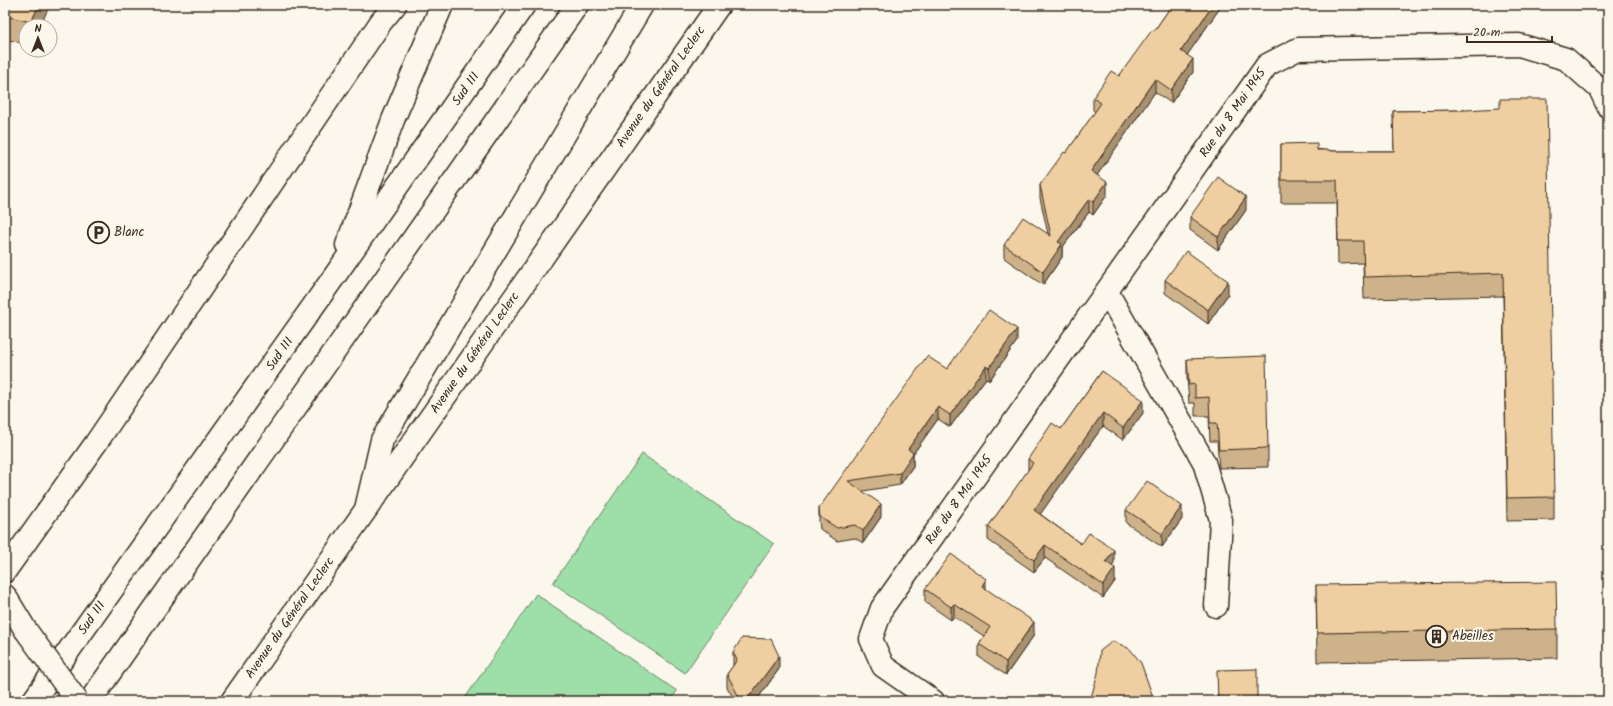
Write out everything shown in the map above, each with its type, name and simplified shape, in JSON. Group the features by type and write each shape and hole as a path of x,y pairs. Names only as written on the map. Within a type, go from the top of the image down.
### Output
{"main road":[{"path":"5,571 96,443 381,22 395,5"},
{"path":"336,274 393,120 442,5"},
{"name":"Sud III","path":"33,701 336,274 524,5"},
{"path":"90,701 577,5"},
{"path":"366,509 382,440 642,5"},
{"name":"Avenue du Général Leclerc","path":"232,701 719,5"},
{"name":"Rue du 8 Mai 1945","path":"933,701 883,666 871,639 882,608 1267,65 1298,49 1519,45 1566,59 1600,89 1608,106"},
{"path":"1106,292 1204,462 1221,520 1216,606"},
{"path":"5,596 25,629 77,701"}],"green space":[{"path":"642,454 774,544 685,673 553,583"},
{"path":"536,594 677,691 670,701 463,701"}],"building":[{"path":"5,5 39,5 33,18 18,19 5,16"},
{"path":"1172,5 1213,5 1181,51 1193,59 1171,90 1155,79 1091,171 1107,182 1093,202 1089,199 1058,242 1062,244 1043,272 1004,245 1023,217 1051,236 1040,185 1064,152 1066,153 1101,103 1093,98 1111,71 1119,76"},
{"path":"1500,99 1547,99 1554,497 1507,498 1503,273 1364,277 1363,241 1338,241 1337,180 1281,180 1281,144 1317,143 1317,150 1330,151 1394,151 1393,111 1500,108"},
{"path":"1218,177 1246,197 1218,237 1190,217"},
{"path":"1186,251 1228,281 1208,310 1165,280"},
{"path":"989,310 1017,329 989,368 986,366 950,415 938,407 908,449 913,453 900,473 848,481 881,504 863,531 855,525 837,528 820,517 819,508 927,356 947,369"},
{"path":"1266,356 1268,448 1219,450 1217,423 1210,423 1209,397 1195,398 1195,384 1189,385 1187,359"},
{"path":"1102,371 1143,400 1123,428 1103,413 1034,510 1081,544 1089,533 1114,550 1106,562 1115,568 1103,585 1045,545 1034,560 988,527 1033,463 1028,459 1052,423 1061,429"},
{"path":"1147,481 1182,506 1162,534 1126,510"},
{"path":"951,554 986,579 982,586 1034,622 1006,662 979,644 990,627 954,604 951,607 925,589"},
{"path":"1556,582 1557,629 1317,633 1316,585"},
{"path":"742,638 771,639 779,656 746,701 741,701 727,674 737,660 733,652"},
{"path":"1113,641 1130,649 1141,663 1154,700 1090,701 1098,673 1100,651"},
{"path":"1257,669 1257,701 1218,701 1217,670"}],"place":[{"name":"Blanc","path":"99,232"},
{"name":"Abeilles","path":"1436,636"}]}
